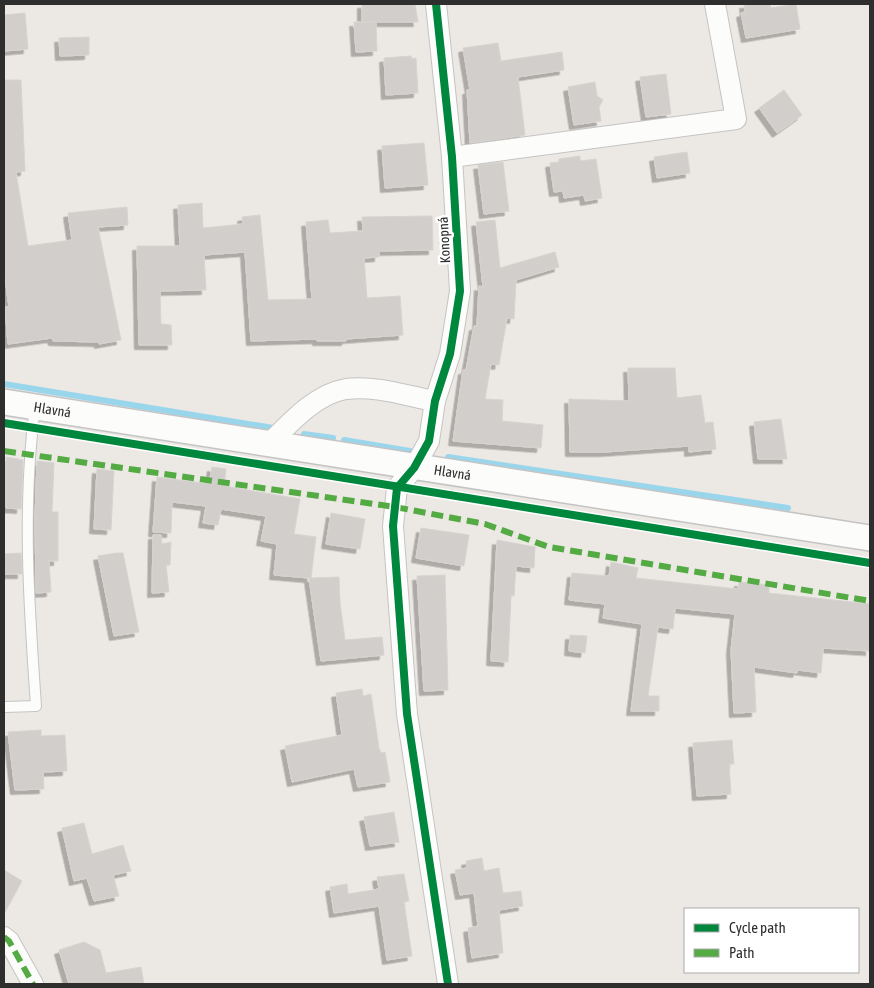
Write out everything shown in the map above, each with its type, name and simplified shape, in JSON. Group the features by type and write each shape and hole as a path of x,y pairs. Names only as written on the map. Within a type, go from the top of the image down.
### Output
{"street":[{"name":"Konopná","path":"436,4 452,157 460,291 450,354 435,401 429,441 414,468 396,488 393,526 407,714 448,984"},
{"path":"452,157 736,119 715,4"},
{"path":"268,445 297,416 326,396 346,389 374,390 435,401"},
{"name":"Hlavná","path":"4,402 414,468 870,538"},
{"path":"4,937 9,941 32,984"}],"lane":[{"path":"5,707 36,706 28,581 31,454 35,408"}],"building":[{"path":"362,4 415,4 418,22 362,22"},
{"path":"744,4 770,4 771,8 796,4 800,29 746,38 741,13 745,12"},
{"path":"25,13 28,49 4,51 4,15"},
{"path":"354,22 376,23 377,51 356,52"},
{"path":"89,37 89,55 60,56 59,38"},
{"path":"498,43 501,61 562,52 564,70 518,77 525,135 470,143 467,90 470,90 463,48"},
{"path":"411,56 412,59 416,58 418,93 386,95 384,58"},
{"path":"666,74 671,114 646,117 640,77"},
{"path":"4,80 21,80 25,171 16,172 28,246 72,240 68,213 127,207 128,225 98,227 121,340 99,344 99,342 53,341 52,338 8,344 5,307 9,307 4,270"},
{"path":"595,82 597,96 603,100 599,107 601,121 574,125 568,87"},
{"path":"784,90 802,115 777,133 759,108"},
{"path":"424,143 428,185 385,188 382,146"},
{"path":"687,152 690,173 657,178 654,157"},
{"path":"580,156 580,161 596,159 602,198 585,201 584,195 564,198 563,191 554,192 550,163 559,162 559,159"},
{"path":"503,162 509,211 484,214 478,165"},
{"path":"202,203 203,228 243,224 242,217 260,215 268,300 312,299 306,222 328,220 330,233 363,231 362,217 432,216 433,250 379,251 379,257 364,258 367,298 400,296 403,335 346,339 346,341 317,341 317,339 251,341 245,252 204,255 206,290 160,291 161,324 171,325 172,345 139,345 137,246 180,246 178,205"},
{"path":"495,220 500,268 555,252 559,267 516,280 514,319 507,318 499,365 491,364 485,399 503,400 502,421 543,425 541,448 453,441 463,370 466,370 474,326 477,326 479,286 483,287 476,222"},
{"path":"628,368 675,368 677,398 701,395 705,423 713,422 716,449 689,452 689,446 605,452 570,452 569,399 629,401"},
{"path":"781,419 787,459 758,459 754,422"},
{"path":"6,457 23,460 21,509 6,508"},
{"path":"37,461 54,463 52,512 58,512 58,561 49,561 51,592 36,593 35,519"},
{"path":"212,467 226,469 224,486 300,499 294,534 316,537 311,578 339,577 345,640 382,637 384,655 321,661 309,578 274,575 277,544 261,541 266,516 221,509 218,525 203,523 206,506 172,502 171,533 153,532 157,477 209,484"},
{"path":"97,469 114,471 111,530 94,529"},
{"path":"331,513 365,519 360,549 326,544"},
{"path":"421,528 469,535 464,566 416,558"},
{"path":"153,535 161,535 162,544 171,542 170,565 166,565 169,592 152,593"},
{"path":"497,540 535,547 534,568 516,566 514,596 511,596 508,662 491,661"},
{"path":"21,553 22,574 4,574 4,554"},
{"path":"123,553 139,632 114,636 98,556"},
{"path":"611,562 638,568 636,578 738,589 739,582 769,585 769,593 870,604 870,651 823,648 821,673 798,670 797,673 754,667 756,712 734,713 731,650 735,614 675,608 673,629 658,627 648,696 659,696 659,711 631,711 642,624 603,618 605,604 569,600 572,573 609,576"},
{"path":"445,575 448,690 424,691 417,576"},
{"path":"570,635 587,636 585,653 569,651"},
{"path":"362,689 363,696 371,694 379,748 381,753 385,752 390,782 358,787 354,769 292,782 285,746 342,735 336,693"},
{"path":"41,730 41,736 65,735 67,771 43,772 44,789 15,790 8,732"},
{"path":"732,740 734,764 729,764 731,794 697,796 693,743"},
{"path":"394,812 399,842 370,846 364,817"},
{"path":"84,823 92,854 123,845 131,871 113,875 119,896 94,901 87,878 74,881 62,828"},
{"path":"482,858 484,871 499,868 503,893 521,891 523,906 499,910 503,953 472,958 468,928 478,926 474,893 460,895 455,870 467,868 466,861"},
{"path":"4,870 22,881 4,914"},
{"path":"404,874 409,901 404,902 412,956 387,960 379,906 334,913 330,887 347,884 348,894 379,889 377,877"},
{"path":"84,942 100,950 106,973 141,967 144,984 69,984 59,950"}],"waterway":[{"path":"4,384 273,428"},
{"path":"304,434 333,438"},
{"path":"344,440 410,451"},
{"path":"448,457 788,508"}],"marked path":[{"path":"4,451 395,507 485,524 549,547 870,601"},
{"path":"4,937 9,941 33,984"}],"cycle path":[{"path":"436,4 452,157 460,291 450,354 435,401 429,441 414,468 397,488 393,526 407,714 448,984"},
{"path":"4,423 870,563"}]}
